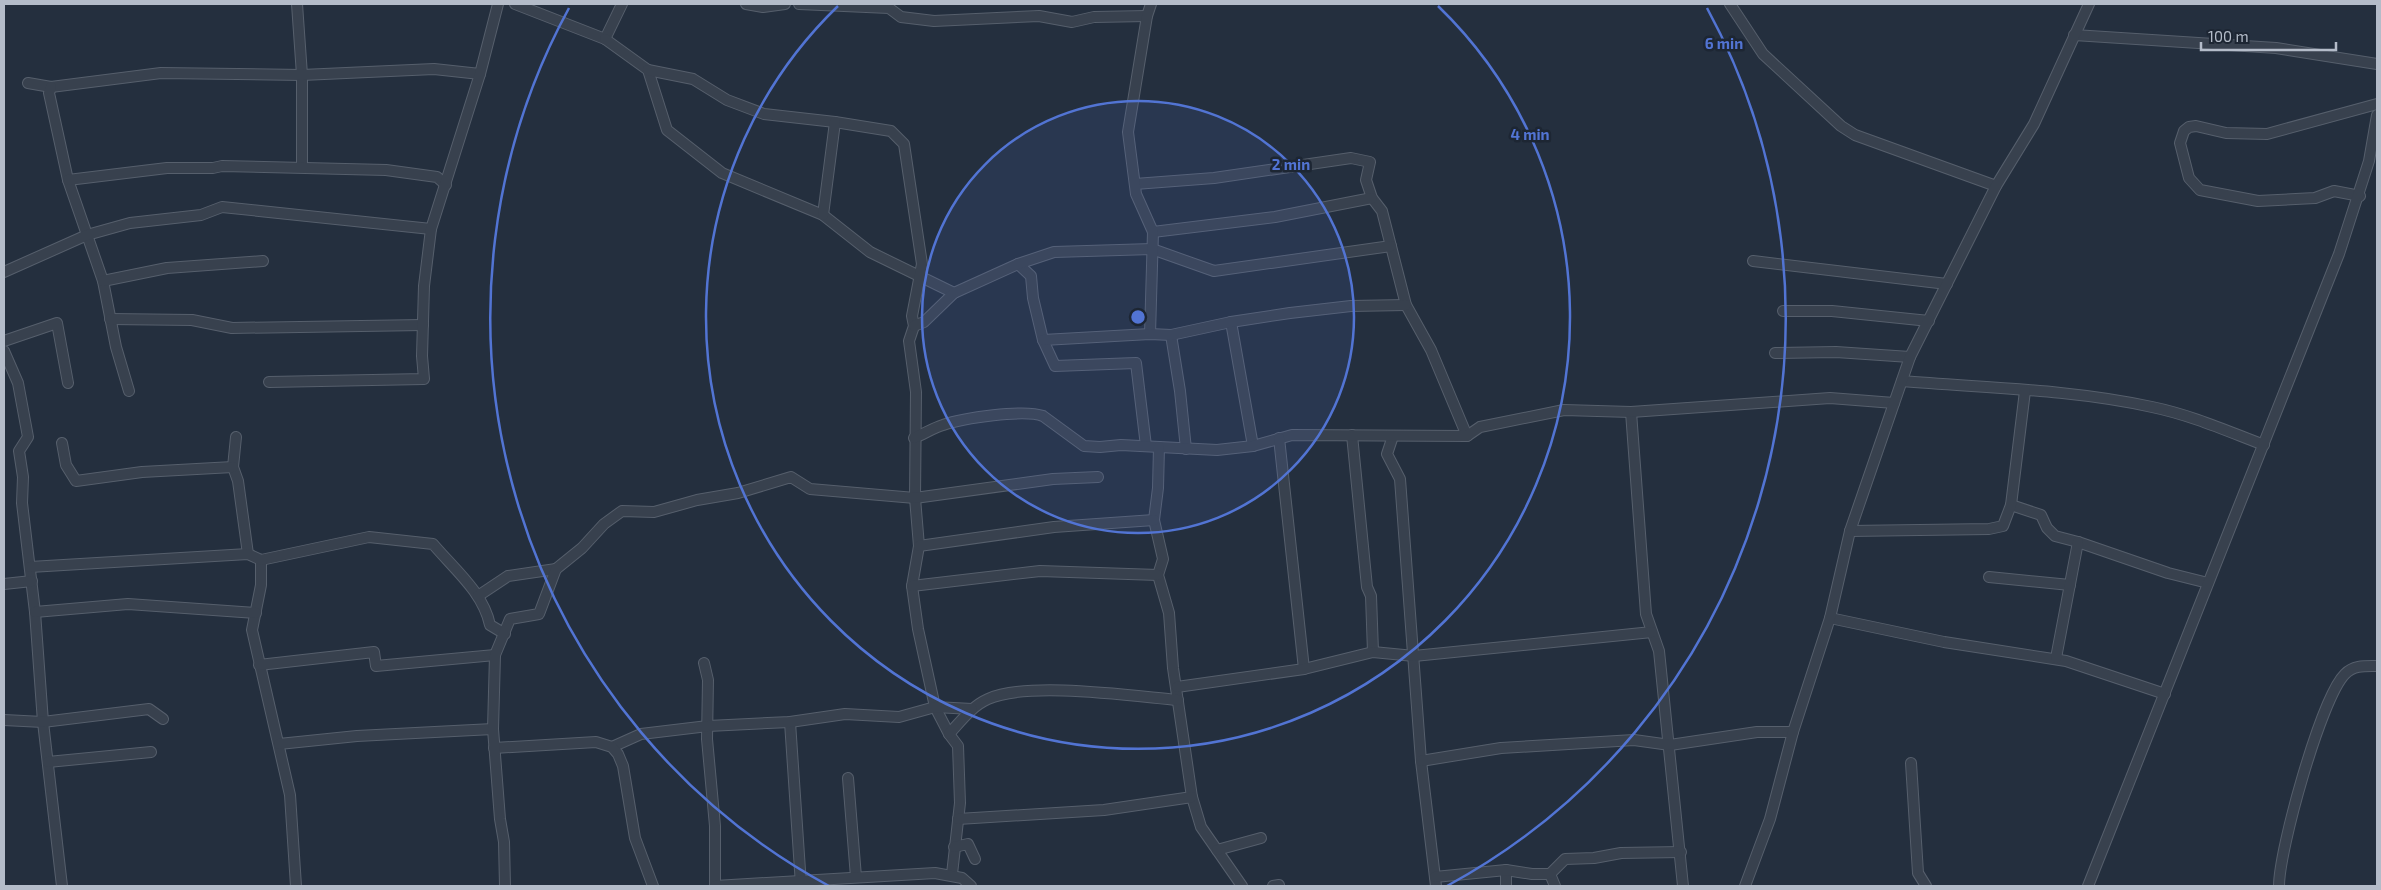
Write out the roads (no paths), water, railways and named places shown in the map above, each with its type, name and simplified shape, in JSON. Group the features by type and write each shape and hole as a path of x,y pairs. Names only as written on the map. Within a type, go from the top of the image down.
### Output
{"street":[{"path":"297,4 302,75 302,167"},
{"path":"269,382 424,378 422,356 423,325 431,229 480,74 498,4"},
{"path":"515,4 605,39 648,70 693,79 727,100 764,114 835,122 890,131 904,144 922,264 912,316 914,326 910,341 916,392 914,438 915,498 919,546 912,586 918,629 936,707 949,734 958,746 960,803 952,874"},
{"path":"605,39 622,4"},
{"path":"746,4 763,7 785,4"},
{"path":"799,4 889,8 901,17 934,21 1039,16 1072,22 1094,17 1147,16"},
{"path":"1150,334 1153,232 1136,194 1131,170 1128,132 1147,16 1151,4"},
{"path":"1730,4 1763,54 1841,126 1855,135 1996,186"},
{"path":"1746,886 1770,818 1793,732 1830,618 1850,531 1910,357 1996,186 2034,124 2089,4"},
{"path":"2074,35 2276,48 2377,64"},
{"path":"28,83 51,87 161,73 302,75 434,69 480,74"},
{"path":"648,70 667,130 722,173 823,215 870,252 919,274 954,293"},
{"path":"51,87 50,93 68,180 103,281 116,348 129,391"},
{"path":"2360,196 2334,191 2315,198 2258,201 2200,190 2189,178 2180,144 2181,137 2189,127 2196,126 2226,134 2267,134 2377,104"},
{"path":"2088,886 2339,254 2373,162 2377,115"},
{"path":"823,215 835,122"},
{"path":"1135,184 1214,178 1351,158 1370,162 1366,180 1372,198 1382,211 1399,270 1406,305 1431,350 1467,436"},
{"path":"68,180 167,168 213,168 222,166 302,167 310,169 386,170 437,177 446,185"},
{"path":"1153,232 1275,216 1372,198"},
{"path":"4,272 87,235 130,223 201,215 222,207 431,229"},
{"path":"914,326 924,322 954,293 1018,264 1054,252 1152,249 1214,271 1391,246"},
{"path":"103,281 167,268 263,261"},
{"path":"1753,261 1947,284"},
{"path":"1018,264 1031,276 1033,298 1043,340 1055,366 1136,363 1146,446"},
{"path":"1043,340 1150,334 1171,335 1231,322 1352,306 1406,305"},
{"path":"1783,311 1832,311 1929,321"},
{"path":"110,319 192,320 232,328 423,325"},
{"path":"1231,322 1253,446"},
{"path":"4,340 57,323 68,384"},
{"path":"1171,335 1180,391 1186,449"},
{"path":"4,351 18,383 28,437 19,451 23,480 22,503 35,612 43,722 62,886"},
{"path":"1775,353 1836,352 1910,357"},
{"path":"1902,381 2075,393 2152,406 2187,415 2264,445"},
{"path":"1850,531 1989,529 2003,526 2012,506 2025,391"},
{"path":"914,438 944,425 1014,413 1036,413 1084,446 1146,446 1217,450 1253,446 1279,438 1352,435 1467,436 1480,427 1564,410 1631,412 1830,398 1894,403"},
{"path":"1631,412 1646,614 1659,651 1683,886"},
{"path":"1352,435 1367,587 1371,596 1373,652"},
{"path":"1393,436 1387,454 1400,479 1421,761 1435,881 1506,870 1532,874 1550,874 1565,858 1681,852"},
{"path":"236,437 233,466 238,481 248,554"},
{"path":"1279,438 1304,669"},
{"path":"62,443 66,465 76,480 142,472 233,466"},
{"path":"1159,447 1158,488 1154,520 1164,560 1158,575 1169,612 1178,700 1192,797 1201,827 1242,886"},
{"path":"505,886 504,842 500,819 493,729 495,655 510,619 539,614 556,570 582,548 604,524 622,511 654,512 697,500 738,493 791,477 810,489 915,498 1053,479 1098,477"},
{"path":"2012,506 2042,515 2051,534 2168,573 2208,583"},
{"path":"919,546 1054,527 1154,520"},
{"path":"30,567 248,554 261,560 369,537 433,544 478,596 487,611 490,625 505,634"},
{"path":"2056,658 2078,542"},
{"path":"261,560 261,585 252,630 290,795 296,886"},
{"path":"478,596 508,576 556,570"},
{"path":"912,586 1040,571 1158,575"},
{"path":"1989,577 2070,585"},
{"path":"4,584 32,581"},
{"path":"35,612 128,604 256,613"},
{"path":"1830,618 1944,642 2056,658 2165,694"},
{"path":"1177,687 1304,669 1373,652 1414,656 1652,632"},
{"path":"260,665 374,652 376,666 495,655"},
{"path":"704,662 708,680 707,739 715,826 715,886 801,883 856,877 935,873 952,874 962,878 971,886"},
{"path":"2278,886 2284,847 2319,725 2344,675 2353,668 2377,666"},
{"path":"949,734 972,709 989,698 1012,692 1048,690 1178,700"},
{"path":"612,747 641,734 708,726 790,722 845,714 899,717 936,707 972,709"},
{"path":"4,720 43,722 149,709 163,719"},
{"path":"790,722 801,883"},
{"path":"279,744 356,736 493,729"},
{"path":"1421,761 1501,748 1634,740 1670,746 1757,732 1793,732"},
{"path":"494,748 596,742 612,747 618,754 623,766 635,838 653,886"},
{"path":"48,762 151,752"},
{"path":"1911,763 1918,873 1926,886"},
{"path":"848,778 856,877"},
{"path":"958,819 1104,810 1192,797"},
{"path":"1217,850 1261,838"},
{"path":"954,847 968,844 976,858"},
{"path":"1506,870 1506,886"},
{"path":"1550,874 1555,886"}]}
